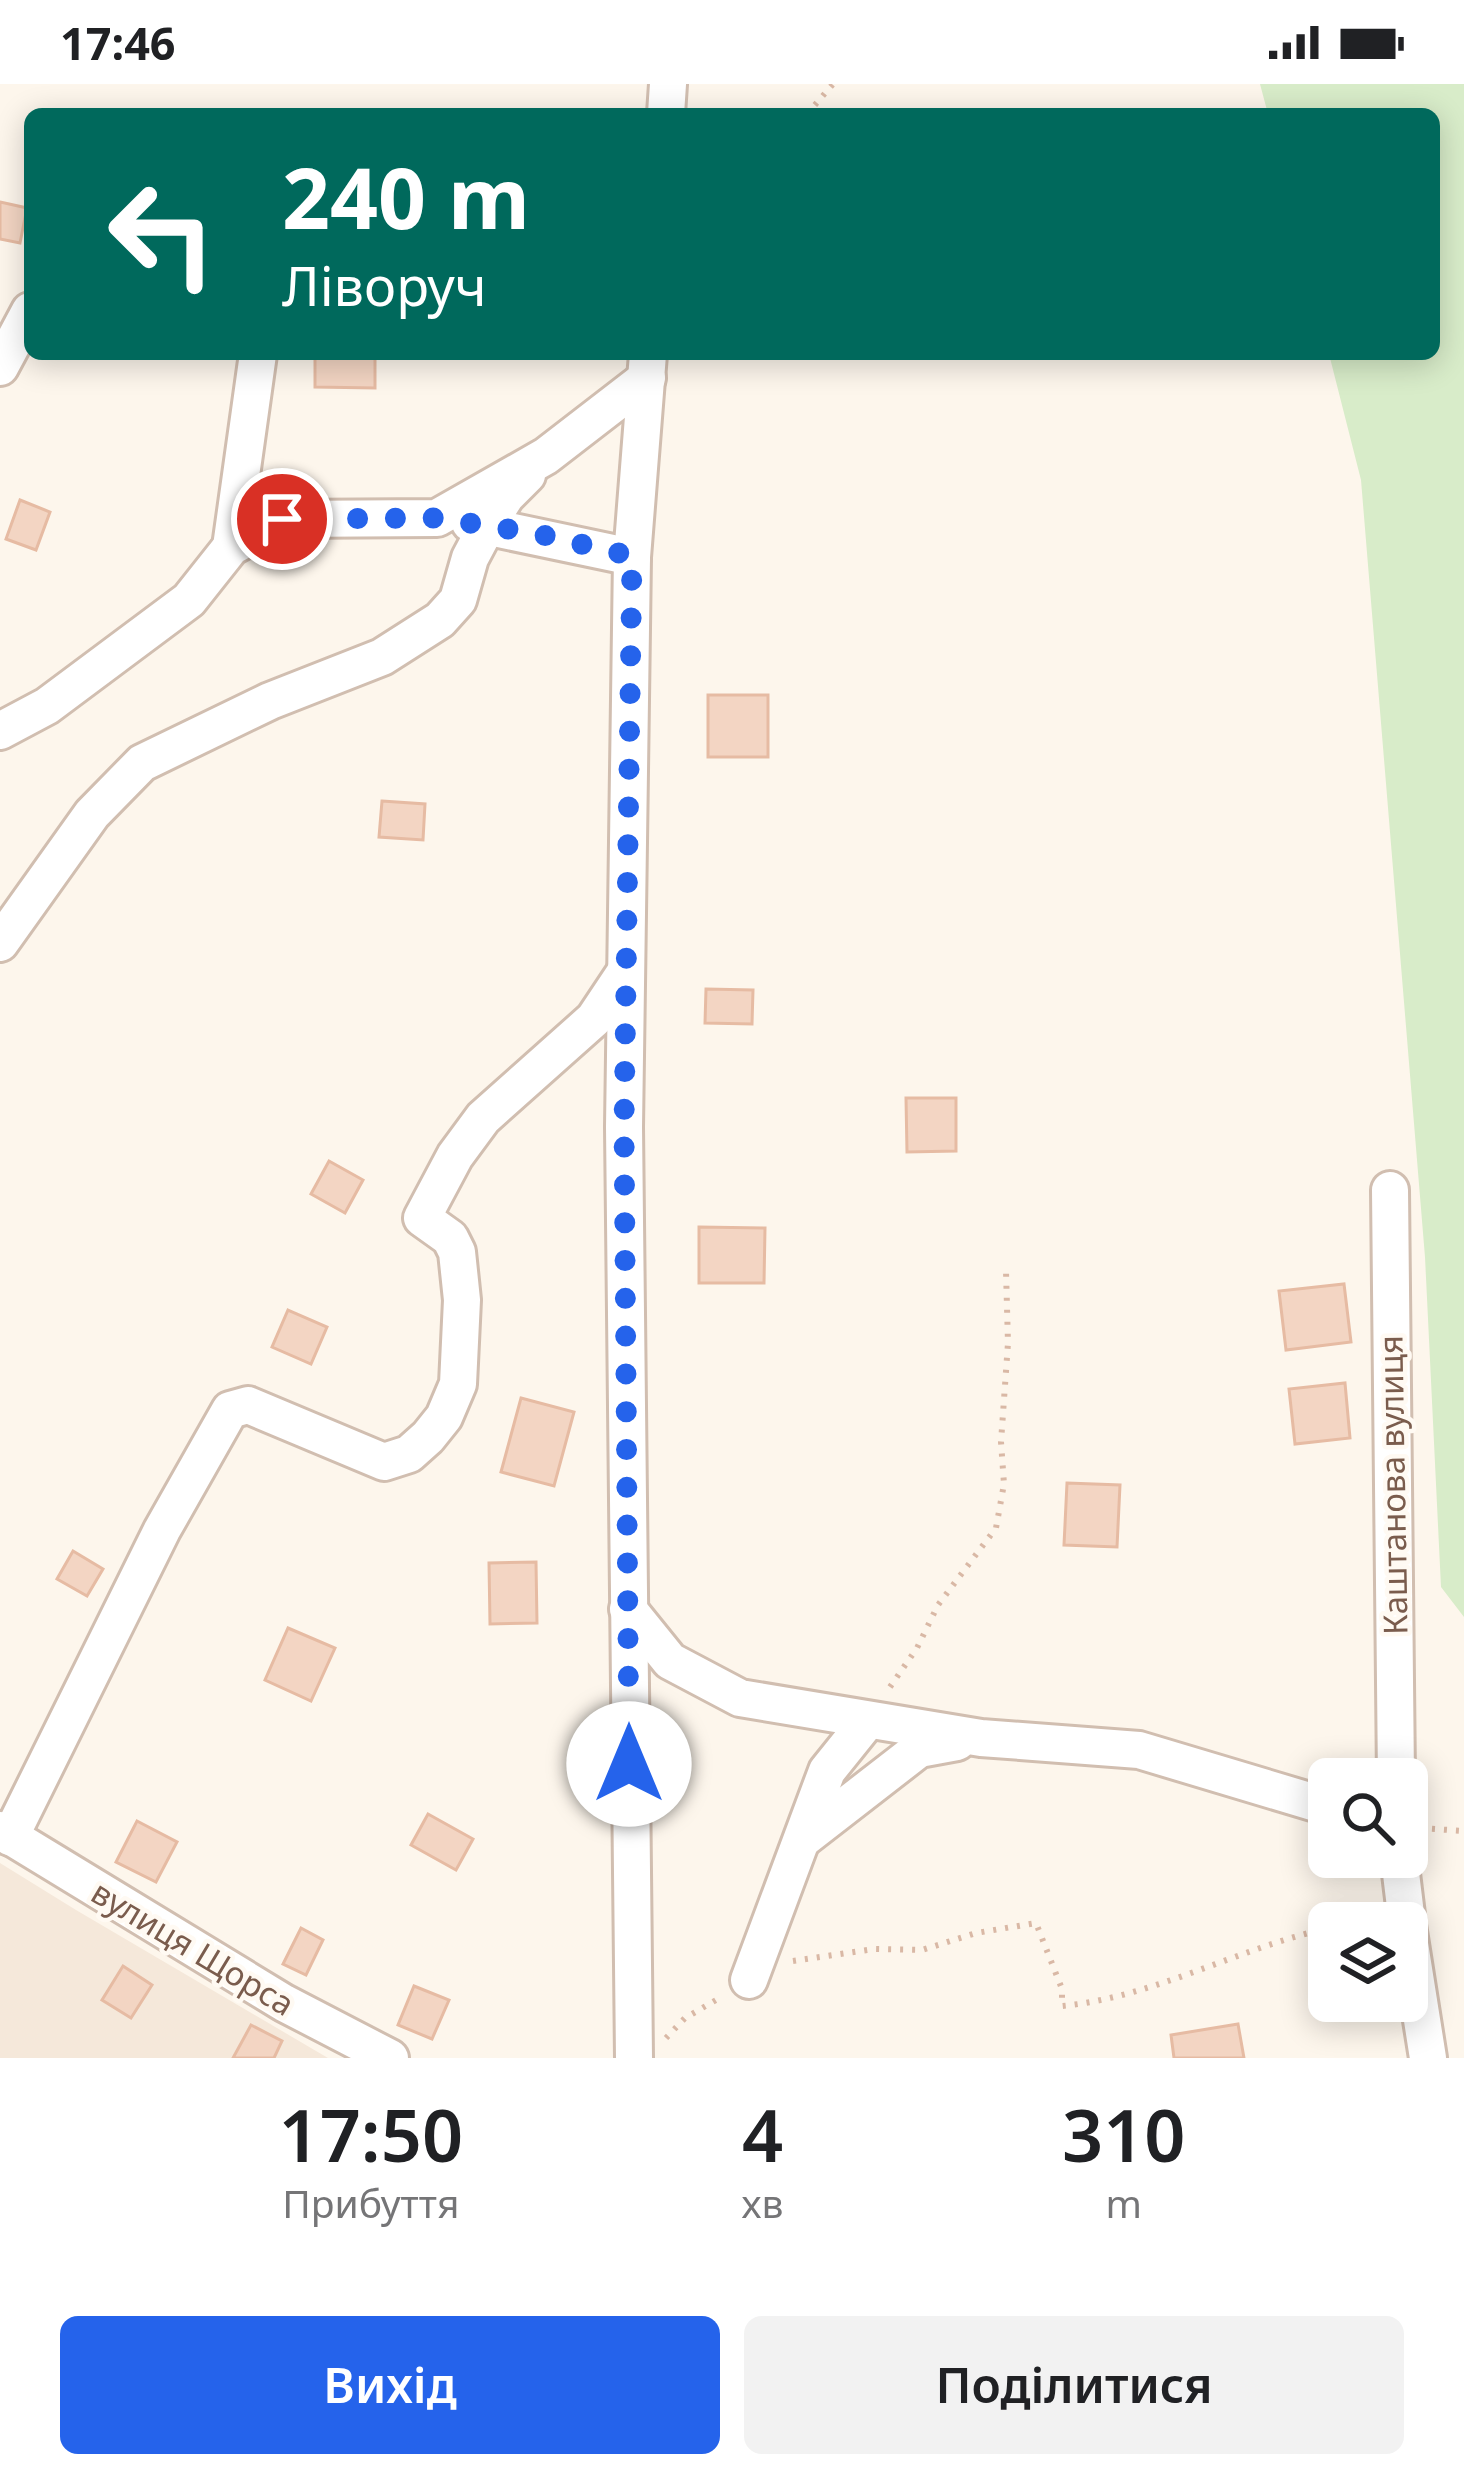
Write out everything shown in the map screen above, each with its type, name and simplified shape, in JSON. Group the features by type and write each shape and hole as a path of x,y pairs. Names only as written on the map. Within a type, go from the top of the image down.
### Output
{"street":[{"path":"0,367 24,322"},
{"path":"231,548 257,360"},
{"path":"0,943 92,814 142,763 270,701 382,657 440,620 458,600 470,558 506,496 648,366"},
{"path":"647,2051 628,1609 626,971 632,556 648,366"},
{"path":"437,518 546,456"},
{"path":"0,731 46,706 190,600 231,548 282,519 437,518 632,556"},
{"path":"5,1833 162,1530 230,1410 248,1405 384,1462 409,1454 444,1417 458,1384 460,1275 450,1238 422,1218 455,1156 483,1118 594,1019 626,971"},
{"name":"Каштанова вулиця","path":"1390,1190 1396,1758"},
{"path":"628,1609 670,1660 740,1698 981,1738 1139,1750 1308,1802"},
{"path":"749,1980 827,1771 868,1720"},
{"path":"801,1841 919,1749 981,1738"},
{"name":"вулиця Щорса","path":"5,1833 284,2003 390,2058"},
{"path":"1423,2022 1429,2058"}],"path":[{"path":"812,108 833,84"},
{"path":"868,1720 917,1648 938,1605 996,1528 1004,1484 1006,1271"},
{"path":"1428,1829 1464,1831"},
{"path":"647,2051 685,2018 782,1963 874,1949 922,1950 976,1933 1036,1923 1062,1989 1062,2006 1133,1993 1308,1933"}],"shaded area":[{"path":"0,1863 76,1910 328,2058 0,2058"}],"green space":[{"path":"1260,84 1464,84 1464,1617 1441,1587 1425,1257 1361,480 1331,360 1440,360 1440,108 1266,108"}],"building":[{"path":"0,202 24,207 20,243 0,239"},
{"path":"315,360 375,360 375,388 315,387"},
{"path":"20,500 50,512 36,550 6,539"},
{"path":"708,695 768,695 768,757 708,757"},
{"path":"382,801 425,804 423,840 379,837"},
{"path":"706,989 753,990 752,1024 705,1023"},
{"path":"906,1098 956,1098 956,1151 907,1152"},
{"path":"329,1161 363,1180 345,1213 311,1194"},
{"path":"699,1227 765,1228 764,1283 699,1283"},
{"path":"1344,1284 1351,1342 1286,1350 1279,1291"},
{"path":"288,1310 327,1327 311,1364 272,1347"},
{"path":"1345,1383 1350,1438 1295,1444 1289,1389"},
{"path":"521,1398 574,1412 554,1486 501,1472"},
{"path":"1067,1483 1120,1485 1117,1547 1064,1545"},
{"path":"73,1551 103,1569 87,1596 57,1579"},
{"path":"536,1562 537,1623 490,1624 489,1563"},
{"path":"288,1628 335,1648 311,1701 265,1680"},
{"path":"428,1814 473,1839 456,1870 411,1845"},
{"path":"137,1821 177,1842 156,1882 116,1862"},
{"path":"301,1928 323,1940 306,1975 283,1964"},
{"path":"123,1966 152,1985 131,2018 102,2000"},
{"path":"414,1986 449,2000 432,2039 398,2025"},
{"path":"1238,2024 1244,2058 1174,2058 1171,2035"},
{"path":"251,2025 282,2041 274,2058 233,2058"}],"route":[{"path":"282,519 437,518 534,533 632,556 624,1126 629,1764"}]}
